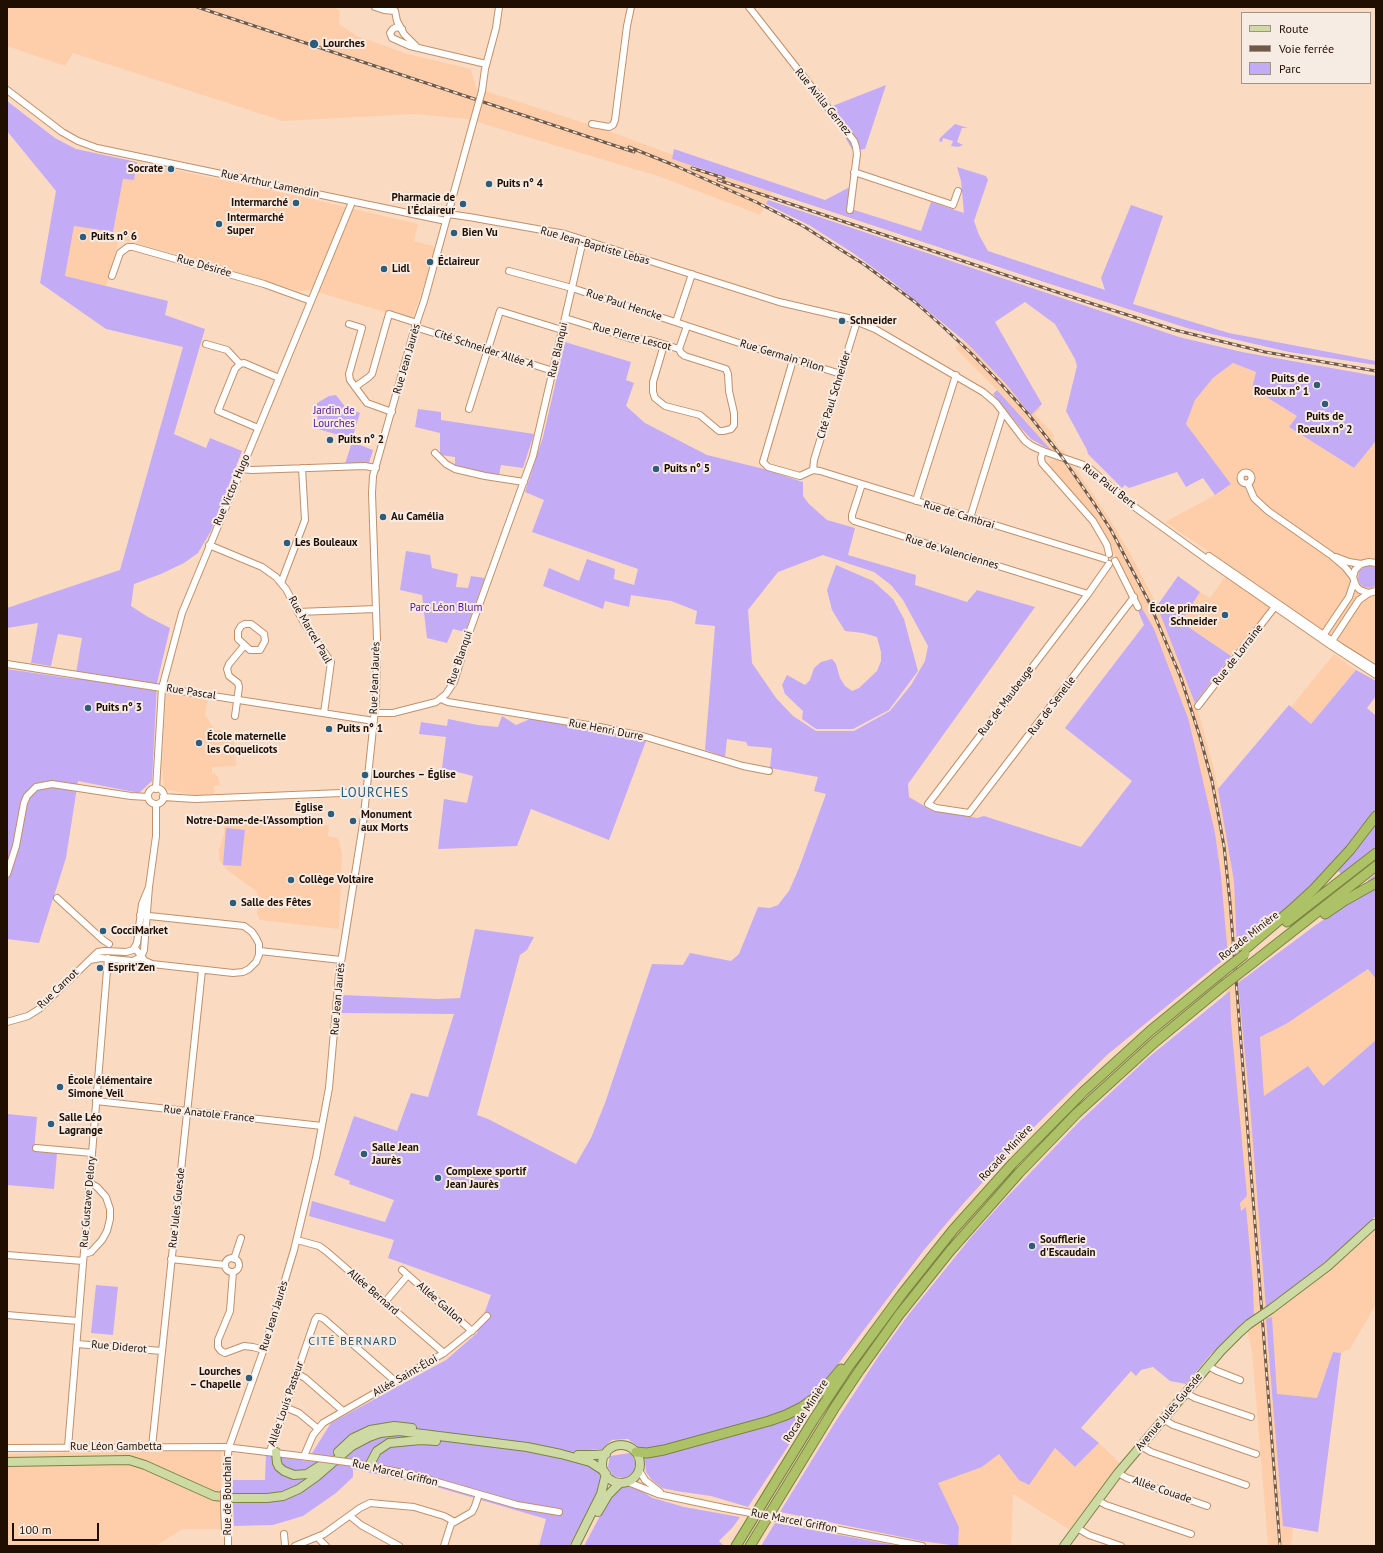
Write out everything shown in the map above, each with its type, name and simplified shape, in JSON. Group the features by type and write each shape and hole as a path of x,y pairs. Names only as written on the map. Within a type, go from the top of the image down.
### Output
{"highway":[{"path":"1244,952 1314,889 1350,850 1376,816"},
{"name":"Rocade Minière","path":"736,1546 818,1413 883,1319 953,1230 1028,1147 1104,1072 1222,970 1376,853"},
{"name":"Rocade Minière","path":"750,1546 835,1407 872,1352 928,1278 983,1212 1028,1163 1102,1090 1159,1038 1224,984 1376,866"},
{"path":"1246,968 1340,903 1376,883"},
{"path":"636,1452 652,1452 670,1448 769,1421 797,1410 826,1387 870,1331 883,1319"},
{"path":"755,1546 775,1505"}],"main road":[{"name":"Avenue Jules Guesde","path":"1064,1546 1118,1472 1226,1345 1249,1324 1291,1295 1332,1263 1375,1223"},
{"path":"273,1452 277,1463 282,1469 294,1475 300,1476 316,1469 354,1438 379,1427 408,1427 450,1438"},
{"path":"7,1462 129,1460 145,1465 214,1496 229,1498 267,1498 283,1496 299,1489 316,1477 352,1446 375,1434 399,1431 487,1442 561,1454 589,1456 606,1454"},
{"path":"369,1466 377,1450 389,1443 421,1440 487,1442"},
{"path":"575,1546 601,1494 605,1472 603,1461 606,1454 613,1447 620,1445 630,1447 636,1452 640,1460 640,1470 636,1476 614,1488 606,1499 581,1546"},
{"path":"561,1454 590,1462 605,1472 613,1481 624,1482"}],"street":[{"path":"375,7 384,10 395,9"},
{"name":"Rue Jean Jaurès","path":"227,1447 234,1424 264,1350 296,1240 322,1126 332,1071 341,960 363,824 375,712 377,668 372,493 376,468 482,90 486,64 494,37 499,7"},
{"path":"592,124 608,128 611,127 614,122 631,7"},
{"name":"Rue Avilla Gernez","path":"749,7 854,141 856,151 850,210"},
{"path":"395,9 391,36 393,40 419,48 486,64"},
{"path":"395,9 397,21 403,32 412,43 419,48"},
{"path":"392,29 397,27 403,32"},
{"path":"397,41 402,38 403,32"},
{"name":"Rue Arthur Lamendin","path":"7,90 68,136 102,150 164,161 438,220"},
{"path":"854,172 953,205 958,191"},
{"name":"Rue Victor Hugo","path":"156,788 162,688 180,617 352,202"},
{"name":"Rue Jean-Baptiste Lebas","path":"438,220 447,218 553,232 583,240 779,302 857,321"},
{"name":"Rue Blanqui","path":"375,712 393,713 433,703 441,699 455,679 469,633 524,482 537,441 583,240"},
{"name":"Rue Désirée","path":"112,276 120,253 128,247 133,247 264,284 311,302"},
{"name":"Rue Paul Hencke","path":"508,271 572,288 723,338"},
{"name":"Rue Paul Hencke","path":"676,322 692,274"},
{"path":"469,409 500,311 562,330"},
{"name":"Cité Schneider Allée A","path":"355,387 372,374 389,314 416,325 553,371"},
{"name":"Rue Pierre Lescot","path":"565,318 632,339 650,340 679,349 684,356 724,368 728,371 734,416 733,427 728,430 719,431 700,415 664,406 655,398 652,386 664,345"},
{"name":"Rue Paul Bert","path":"857,321 881,332 987,394 1032,446 1077,462 1089,468 1136,508 1376,675"},
{"name":"Cité Paul Schneider","path":"813,470 814,460 857,321"},
{"path":"349,324 362,328 349,376 367,403 392,412"},
{"path":"679,349 687,326"},
{"name":"Rue Germain Pilon","path":"723,338 841,374"},
{"path":"206,344 227,350 240,364"},
{"path":"793,360 763,462 768,467 800,476 813,470"},
{"path":"258,428 218,411 235,369 240,364 246,364 279,378"},
{"path":"916,501 956,375"},
{"path":"970,518 1003,412"},
{"path":"1043,451 1041,458 1042,463 1093,521 1107,545 1110,554 1114,556 1110,561 1134,597 1138,607"},
{"path":"435,453 448,466 460,471 524,482"},
{"path":"241,469 252,470 365,466 376,468"},
{"path":"281,583 305,520 302,468"},
{"name":"Rue de Cambrai","path":"813,470 1110,561"},
{"name":"Rue de Valenciennes","path":"862,484 852,515 852,519 854,521 1088,594"},
{"path":"1248,484 1254,498 1268,511 1331,555 1345,567 1359,589 1368,593"},
{"name":"Rue Marcel Paul","path":"209,545 258,565 273,575 290,595 304,623 331,662 324,713"},
{"name":"Rue de Maubeuge","path":"969,813 938,808 928,804 1088,594 1110,561 1106,556 1110,554"},
{"path":"1331,555 1349,562 1376,563"},
{"path":"1322,637 1349,597 1355,570 1364,563 1376,557"},
{"path":"1331,643 1359,600 1368,593 1376,591"},
{"name":"Rue de Senelle","path":"969,813 1134,597"},
{"name":"Rue de Lorraine","path":"1198,706 1277,605"},
{"path":"298,612 376,608"},
{"path":"250,624 262,632 266,641 262,648 258,651 250,650 244,646 238,639 238,631 241,626 250,624"},
{"name":"Rue Paul Bert","path":"1331,643 1376,669"},
{"path":"235,716 239,685 229,676 227,669 229,664 244,646"},
{"name":"Rue Pascal","path":"7,664 374,721"},
{"name":"Rue Henri Durre","path":"441,699 448,702 593,726 646,737 747,767 769,771"},
{"path":"7,874 16,846 24,803 30,792 36,788 52,784 131,796 148,797"},
{"path":"156,788 162,791 163,797 162,802 156,804 151,803 148,797 150,791 156,788"},
{"path":"163,797 195,799 366,792"},
{"path":"141,957 144,950 148,916 149,888 156,836 156,804"},
{"path":"140,915 244,926 254,934 259,944 260,951 258,958 253,965 243,972 233,973 152,964 145,961 134,948 137,943 140,915 143,900 149,888"},
{"path":"57,898 103,940 109,948"},
{"name":"Rue Carnot","path":"7,1022 24,1018 39,1008 98,952 109,948 128,952 134,948"},
{"path":"260,951 341,960"},
{"name":"Rue Carnot","path":"86,962 98,958 133,961 141,957"},
{"name":"Rue Gustave Delory","path":"68,1447 108,958"},
{"name":"Rue Jules Guesde","path":"152,1447 202,970"},
{"name":"Rue Anatole France","path":"96,1101 322,1126"},
{"path":"36,1148 92,1153"},
{"path":"84,1254 91,1252 102,1240 107,1231 110,1219 110,1209 106,1197 97,1187 90,1183"},
{"path":"234,1258 241,1238"},
{"name":"Allée Bernard","path":"296,1240 324,1249 444,1353"},
{"path":"7,1255 83,1261"},
{"path":"225,1264 228,1260 234,1258"},
{"path":"234,1258 239,1265 237,1270 233,1272 230,1311 218,1340 218,1348 225,1353 244,1346 264,1350"},
{"path":"171,1259 225,1264"},
{"path":"225,1264 228,1270 233,1272"},
{"name":"Allée Gallon","path":"402,1270 472,1331"},
{"name":"Allée Gallon","path":"385,1302 408,1275"},
{"path":"7,1315 78,1321"},
{"name":"Allée Saint-Éloi","path":"304,1456 308,1443 317,1428 343,1411 444,1353 472,1331 487,1316"},
{"name":"Allée Louis Pasteur","path":"273,1452 285,1407 296,1374 315,1320 318,1317 324,1319 395,1381"},
{"name":"Rue Diderot","path":"77,1344 162,1351"},
{"path":"1208,1366 1217,1372 1240,1380"},
{"path":"296,1374 305,1378 343,1411"},
{"path":"1186,1393 1195,1398 1251,1418"},
{"path":"285,1407 299,1413 317,1428"},
{"path":"1164,1419 1173,1425 1256,1454"},
{"path":"1141,1446 1151,1452 1246,1485"},
{"name":"Rue Léon Gambetta","path":"7,1448 227,1447"},
{"name":"Rue Marcel Griffon","path":"227,1447 354,1463 413,1475 517,1505 559,1512"},
{"name":"Rue de Bouchain","path":"227,1447 226,1504 228,1546"},
{"name":"Rue Marcel Griffon","path":"640,1470 642,1476 649,1483 666,1496"},
{"name":"Allée Couade","path":"1118,1472 1127,1478 1207,1506"},
{"name":"Rue Marcel Griffon","path":"624,1482 636,1484 654,1493 666,1496 922,1546"},
{"path":"444,1546 453,1521 472,1512 479,1494"},
{"path":"1097,1500 1106,1505 1191,1534"},
{"path":"295,1546 317,1538 363,1506 370,1503 418,1508 444,1516 453,1521"},
{"path":"350,1516 361,1525 399,1546"},
{"path":"1077,1528 1089,1535 1121,1546"},
{"path":"284,1534 285,1546"},
{"path":"317,1538 326,1546"}],"shaded area":[{"path":"7,7 332,7 340,10 339,24 357,36 408,54 471,69 476,88 606,130 673,155 672,159 772,192 760,215 661,177 467,119 414,114 283,121 73,53 65,66 7,46"},
{"path":"137,162 312,199 418,224 414,241 433,246 436,250 412,320 310,290 299,291 177,254 119,239 106,286 65,276 74,226 113,232 123,179 134,180"},
{"path":"968,337 1024,394 1041,408 1035,414 1054,435 1053,438 1060,450 1062,449 1066,453 1063,455 1078,472 1109,518 1130,553 1154,599 1185,674 1198,711 1227,824 1239,914 1272,1304 1335,1254 1370,1222 1376,1233 1376,1304 1350,1349 1341,1353 1333,1352 1317,1398 1279,1395 1293,1527 1291,1546 1268,1546 1252,1351 1248,1334 1225,981 1212,842 1134,592 1110,546 1049,467 1049,462 1055,459 1047,448 997,390 955,348"},
{"path":"1233,363 1256,372 1253,388 1297,416 1289,427 1354,468 1376,441 1376,662 1343,646 1270,593 1165,522 1215,495 1231,484 1186,424 1195,400 1213,378"},
{"name":"École primaire Schneider","path":"1225,577 1270,607 1231,656 1181,622 1200,592 1210,598"},
{"path":"1334,654 1356,670 1311,724 1291,707"},
{"name":"École maternelle les Coquelicots","path":"166,693 208,700 205,715 215,730 234,733 236,766 212,767 212,775 214,773 218,777 220,785 214,786 214,794 195,795 168,790 164,787 162,767"},
{"name":"Collège Voltaire","path":"298,823 329,825 328,836 338,838 342,853 339,929 260,920 257,914 259,902 257,892 227,870 219,860 219,849 224,834 224,824"},
{"path":"1368,969 1376,979 1376,1040 1322,1086 1308,1066 1263,1097 1260,1037 1286,1024"},
{"path":"1099,1443 1120,1463 1070,1530 1013,1494 1011,1546 958,1546 959,1526 937,1483 982,1467 999,1454 1019,1479 1055,1448 1075,1467"},
{"path":"221,1451 221,1529 182,1529 156,1546 7,1546 7,1454"}],"green space":[{"path":"886,85 865,149 853,151 840,128 825,109"},
{"path":"7,101 55,138 76,149 137,162 134,180 123,179 113,232 74,226 65,276 168,301 165,315 205,329 174,434 206,448 210,438 242,451 211,531 198,553 184,563 161,574 134,584 131,606 148,617 170,628 157,683 152,781 139,793 78,781 66,858 39,943 7,939 7,669 75,679 82,638 58,634 51,666 31,663 38,623 7,628 7,608 120,570 183,347 106,329 40,283 56,191 7,131"},
{"path":"955,124 968,128 962,128 957,142 963,145 958,147 951,146 953,141 943,138 942,142 939,141 940,138"},
{"path":"674,149 825,200 850,187 848,208 921,231 931,202 964,213 961,181 957,167 986,176 988,180 974,221 979,235 988,251 1105,290 1101,278 1131,205 1163,216 1133,304 1229,333 1376,361 1376,365 1289,352 1190,329 672,159"},
{"path":"768,200 1179,337 1242,352 1376,376 1376,441 1354,468 1289,427 1297,416 1252,388 1256,372 1233,363 1213,378 1195,400 1186,424 1231,484 1215,495 1203,478 1186,487 1177,472 1129,488 1125,485 1122,488 1088,454 1066,411 1077,366 1075,359 1055,324 1025,302 995,322 1042,404 1031,415 1006,384 967,343 894,283 853,253 809,225 766,204"},
{"path":"565,342 631,362 626,380 634,383 626,406 645,423 707,455 764,469 803,482 803,496 809,504 827,520 855,528 848,555 916,575 915,585 967,602 977,590 1035,607 908,784 909,797 931,810 977,818 984,816 1081,847 1132,781 1065,728 1144,625 1136,606 1140,605 1154,629 1188,718 1215,833 1221,876 1228,956 1107,1055 1020,1141 963,1204 924,1250 824,1383 798,1405 795,1419 802,1425 748,1507 711,1496 662,1488 652,1480 646,1472 645,1461 640,1448 628,1439 612,1440 602,1449 588,1450 587,1465 600,1471 602,1478 595,1497 569,1546 539,1546 546,1519 440,1488 353,1469 353,1477 336,1493 303,1516 273,1525 234,1526 232,1480 265,1480 266,1454 307,1461 331,1423 446,1360 477,1333 491,1295 388,1258 394,1240 309,1216 312,1201 385,1222 394,1200 349,1184 350,1181 334,1175 354,1116 397,1131 411,1093 428,1097 454,1014 341,1013 342,995 438,999 460,998 475,929 534,937 527,950 520,955 477,1115 488,1119 576,1164 591,1138 605,1103 652,964 683,965 690,953 731,961 739,954 758,907 770,908 778,905 789,891 826,794 814,791 818,777 770,768 772,748 748,746 746,742 727,739 725,757 705,750 715,626 695,624 697,611 671,601 631,595 629,607 605,601 603,609 543,586 549,568 579,581 587,559 615,569 614,579 634,585 638,569 532,532 544,500 525,492 543,437","holes":["823,555 874,572 891,585 903,600 928,646 925,661 911,685 890,711 854,731 816,731 793,716 776,698 752,663 748,610 778,572"]},
{"path":"997,390 1052,451 1031,439 1020,427 993,394"},
{"name":"Jardin de Lourches","path":"336,395 346,408 360,413 352,439 318,429 317,403 329,396"},
{"path":"418,409 441,412 441,420 534,434 523,468 501,465 499,475 455,467 455,457 440,455 440,433 415,427"},
{"path":"352,442 373,450 369,463 345,464"},
{"name":"Parc Léon Blum","path":"406,551 430,555 432,568 458,574 456,587 468,588 471,576 485,578 465,632 453,629 447,643 427,638 422,595 400,590"},
{"path":"836,565 873,581 893,599 904,619 918,671 889,710 853,729 816,729 802,719 803,711 785,694 782,685 787,675 805,685 810,680 814,668 821,662 832,659 836,664 840,678 845,686 852,691 859,688 877,671 881,661 881,652 877,637 863,633 845,631 832,610 827,590"},
{"path":"1366,566 1376,568 1376,585 1372,588 1364,587 1360,584 1358,579 1359,571"},
{"path":"1178,576 1200,592 1181,622 1231,656 1195,703 1157,606"},
{"path":"1356,670 1376,681 1376,696 1367,708 1376,716 1376,846 1341,874 1332,864 1306,892 1237,950 1234,881 1218,789 1289,705 1311,724"},
{"path":"502,716 516,725 530,719 605,731 646,741 609,840 531,809 517,846 438,849 444,799 467,803 473,776 442,768 446,737 419,734 421,722 447,726 448,719 498,727"},
{"path":"226,828 245,830 241,866 223,865"},
{"path":"1376,874 1376,979 1368,969 1286,1024 1260,1037 1264,1096 1308,1066 1323,1086 1376,1040 1376,1216 1335,1254 1266,1309 1250,1105 1238,983 1313,927 1345,905 1370,892 1368,880"},
{"path":"1230,991 1231,1022 1247,1196 1240,1203 1241,1211 1246,1207 1253,1284 1254,1316 1211,1354 1186,1384 1170,1381 1153,1367 1141,1370 1136,1376 1131,1371 1081,1428 1099,1443 1075,1467 1055,1448 1029,1485 1019,1480 999,1454 982,1467 938,1483 959,1527 958,1546 921,1541 780,1512 834,1424 880,1354 909,1314 972,1236 1006,1198 1079,1122 1149,1057"},
{"path":"7,1114 37,1117 34,1151 57,1153 54,1189 7,1185"},
{"path":"96,1285 118,1287 113,1335 91,1333"},
{"path":"1272,1317 1277,1394 1317,1398 1333,1352 1341,1353 1318,1532 1283,1526 1266,1319"},
{"path":"630,1453 636,1462 633,1473 624,1478 613,1476 608,1467 610,1456"},
{"path":"624,1485 631,1485 653,1498 684,1507 740,1517 733,1527 719,1541 724,1546 584,1546 608,1501 617,1489"},
{"path":"775,1523 894,1545 898,1546 761,1546"}],"railway":[{"path":"197,7 634,152"},
{"path":"629,147 676,166 756,202 803,226 865,265 915,302 972,354 1001,384 1029,415 1062,457 1111,530 1149,602 1181,678 1200,737 1212,781 1224,846 1230,902 1280,1546"},
{"path":"692,168 724,178"},
{"path":"718,180 1175,330 1265,352 1376,371"}],"place":[{"name":"Lourches","path":"314,44"},
{"name":"Socrate","path":"171,169"},
{"name":"Puits n° 4","path":"489,184"},
{"name":"Intermarché","path":"296,203"},
{"name":"Pharmacie de l'Éclaireur","path":"463,204"},
{"name":"Intermarché Super","path":"219,224"},
{"name":"Bien Vu","path":"454,233"},
{"name":"Puits n° 6","path":"83,237"},
{"name":"Éclaireur","path":"430,262"},
{"name":"Lidl","path":"384,269"},
{"name":"Schneider","path":"842,321"},
{"name":"Puits de Roeulx n° 1","path":"1317,385"},
{"name":"Puits de Roeulx n° 2","path":"1325,404"},
{"name":"Puits n° 2","path":"330,440"},
{"name":"Puits n° 5","path":"656,469"},
{"name":"Au Camélia","path":"383,517"},
{"name":"Les Bouleaux","path":"287,543"},
{"name":"École primaire Schneider","path":"1225,615"},
{"name":"Puits n° 3","path":"88,708"},
{"name":"Puits n° 1","path":"329,729"},
{"name":"École maternelle les Coquelicots","path":"199,743"},
{"name":"Lourches – Église","path":"365,775"},
{"name":"Église Notre-Dame-de-l'Assomption","path":"331,814"},
{"name":"Monument aux Morts","path":"353,821"},
{"name":"Collège Voltaire","path":"291,880"},
{"name":"Salle des Fêtes","path":"233,903"},
{"name":"CocciMarket","path":"103,931"},
{"name":"Esprit'Zen","path":"100,968"},
{"name":"École élémentaire Simone Veil","path":"60,1087"},
{"name":"Salle Léo Lagrange","path":"51,1124"},
{"name":"Salle Jean Jaurès","path":"364,1154"},
{"name":"Complexe sportif Jean Jaurès","path":"438,1178"},
{"name":"Soufflerie d'Escaudain","path":"1032,1246"},
{"name":"Lourches – Chapelle","path":"249,1378"}],"district":[{"name":"LOURCHES","path":"375,793"},
{"name":"CITÉ BERNARD","path":"353,1342"}]}
